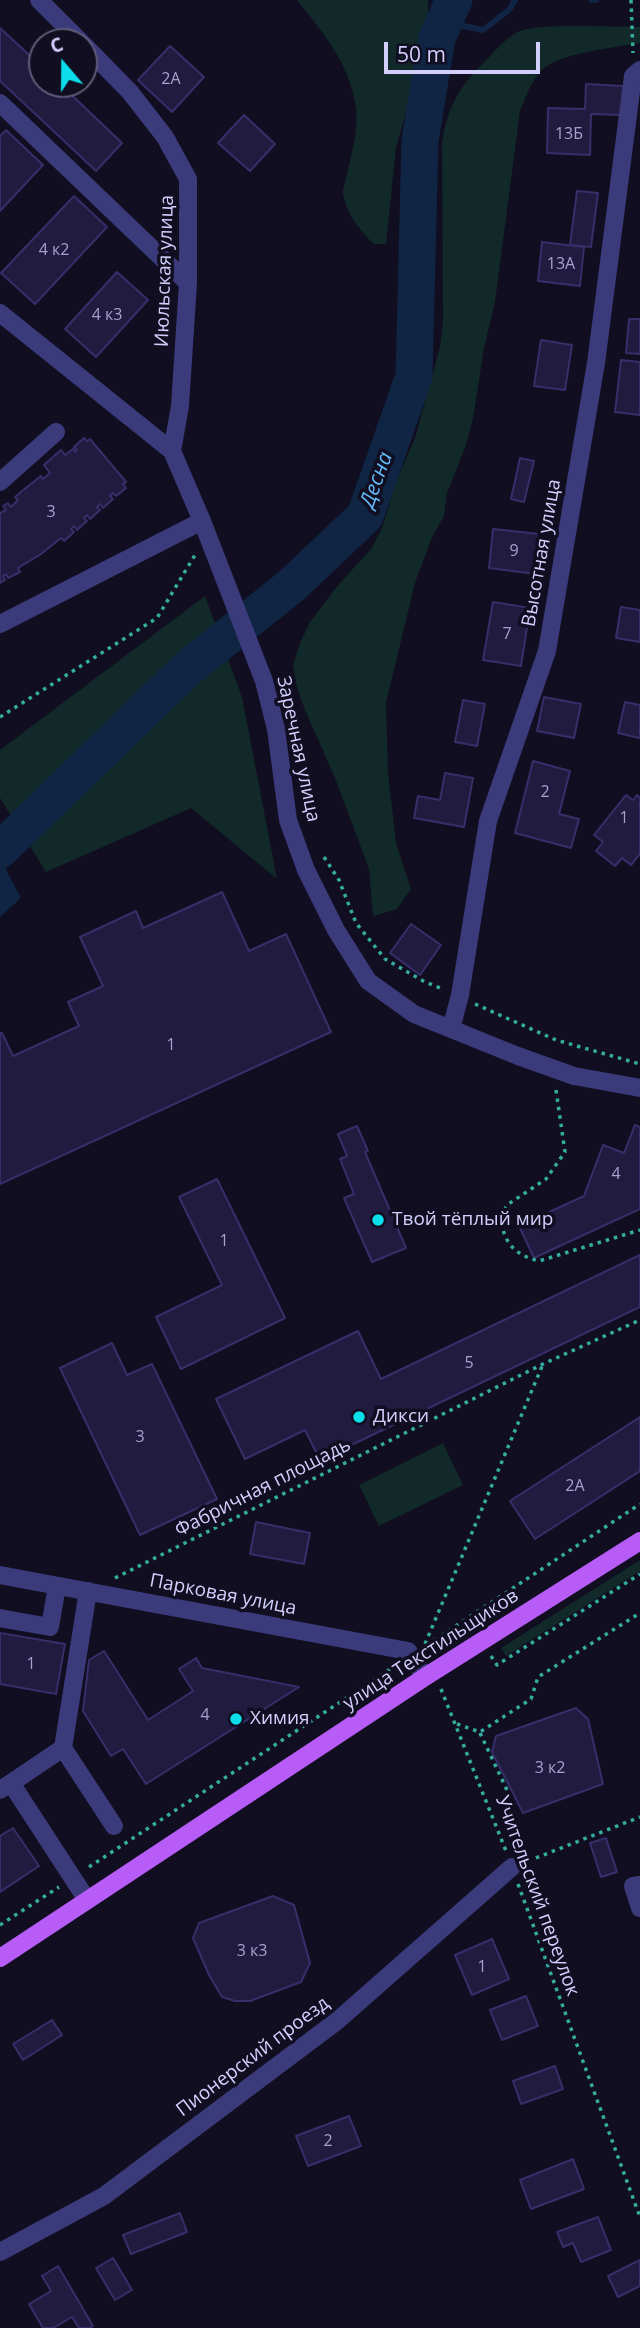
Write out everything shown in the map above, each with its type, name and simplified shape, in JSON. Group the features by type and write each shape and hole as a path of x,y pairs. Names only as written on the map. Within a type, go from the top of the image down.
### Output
{"main road":[{"name":"улица Текстильщиков","path":"0,1958 432,1681 482,1641 640,1541"}],"street":[{"name":"Июльская улица","path":"38,0 66,28"},
{"name":"Июльская улица","path":"98,60 130,92 165,137 188,179 188,283 180,406 172,451"},
{"name":"Высотная улица","path":"451,1028 460,995 488,821 547,652 596,363 636,73"},
{"path":"0,103 188,283"},
{"name":"Заречная улица","path":"0,313 172,451 202,520 264,681 276,729 288,820 306,870 336,930 368,981 414,1014 574,1076 640,1087"},
{"path":"0,482 56,432"},
{"path":"0,624 202,520"},
{"name":"Парковая улица","path":"0,1575 417,1651"},
{"path":"0,1618 50,1627 57,1586"},
{"path":"88,1591 63,1748 114,1826"},
{"path":"417,1651 432,1681"},
{"path":"63,1748 6,1786 74,1877 87,1900"},
{"name":"Пионерский проезд","path":"0,2252 104,2196 337,2021 512,1867"},
{"path":"640,1885 633,1886 640,1908"}],"path":[{"path":"631,0 636,73"},
{"path":"0,717 157,618 196,554 200,565"},
{"path":"304,782 313,833"},
{"path":"324,857 339,880 356,923 385,959 425,982 460,995 484,1009 556,1040 640,1065"},
{"path":"556,1088 565,1152 546,1179 508,1205 501,1217 506,1240 525,1257 540,1261 640,1230"},
{"name":"Фабричная площадь","path":"88,1591 543,1364 640,1320"},
{"path":"417,1651 543,1364"},
{"path":"0,1925 640,1504"},
{"path":"482,1641 497,1665 640,1574"},
{"path":"480,1732 531,1699 538,1677 640,1613"},
{"name":"Учительский переулок","path":"432,1681 457,1724 640,2217"},
{"path":"457,1724 480,1732 515,1807"},
{"path":"512,1867 640,1817"}],"green space":[{"path":"297,0 428,0 428,33 396,148 386,244 374,244 359,228 344,200 343,191 356,126 353,92 342,63"},
{"path":"561,26 640,27 640,43 577,54 544,68 533,82 520,111 495,302 484,348 473,419 447,493 444,516 432,537 415,583 386,703 388,773 396,843 411,889 397,909 373,916 369,869 335,778 305,710 293,665 310,622 339,584 371,549 382,528 396,482 415,438 440,347 443,322 442,143 448,116 458,94 472,75 501,45 520,31"},
{"path":"205,596 242,697 277,879 191,808 46,872 0,798 0,750"},
{"path":"443,1443 463,1485 379,1526 359,1485"},
{"path":"640,1560 640,1571 506,1656 501,1648"}],"water":[{"path":"0,858 21,898 0,917"}],"building":[{"path":"0,28 28,54 28,98 75,98 122,143 96,171 0,81"},
{"path":"170,46 204,77 172,112 138,80"},
{"path":"586,84 623,86 622,115 591,114 590,155 547,153 548,108 585,109"},
{"path":"244,115 275,144 250,171 218,143"},
{"path":"6,130 43,165 0,211 0,136"},
{"path":"577,191 598,193 591,247 570,245"},
{"path":"74,196 107,227 35,304 1,273"},
{"path":"542,242 584,247 580,286 538,281"},
{"path":"117,272 148,300 96,357 65,329"},
{"path":"629,319 640,319 640,354 626,353"},
{"path":"541,340 572,345 565,390 534,386"},
{"path":"621,360 640,362 640,415 615,412"},
{"path":"84,438 87,441 90,439 126,482 123,484 126,488 116,496 113,493 110,496 113,499 103,508 100,504 97,507 100,510 90,519 87,515 84,518 87,521 77,530 74,526 71,529 74,532 64,541 61,538 18,568 20,572 8,578 6,574 3,576 5,580 0,583 0,513 6,510 3,506 8,503 11,507 18,500 15,497 41,476 43,479 50,473 44,465 61,450 65,455 73,449 75,452 77,450 74,447"},
{"path":"520,458 534,461 524,502 511,499"},
{"path":"493,529 540,534 536,574 489,568"},
{"path":"493,602 530,608 521,666 483,660"},
{"path":"621,607 640,610 640,642 616,638"},
{"path":"544,697 581,704 574,738 537,731"},
{"path":"463,700 485,704 477,746 455,742"},
{"path":"625,702 640,705 640,738 618,733"},
{"path":"533,761 570,771 559,814 579,819 571,848 515,833"},
{"path":"445,773 473,778 464,827 414,818 418,796 440,800"},
{"path":"626,795 633,800 637,795 640,798 640,854 631,865 622,858 615,866 596,851 603,842 594,835"},
{"path":"222,892 249,951 286,934 331,1032 0,1184 0,1033 13,1056 79,1026 68,1002 103,986 80,937 136,911 143,928"},
{"path":"411,924 441,945 420,975 390,953"},
{"path":"635,1125 640,1127 640,1209 534,1258 519,1226 584,1196 603,1145 624,1153"},
{"path":"357,1126 368,1151 365,1152 406,1248 372,1262 344,1198 354,1194 340,1159 347,1156 338,1134"},
{"path":"217,1179 285,1318 181,1369 156,1317 222,1285 179,1197"},
{"path":"640,1255 640,1307 320,1460 305,1430 245,1459 216,1399 358,1331 381,1379"},
{"path":"112,1343 127,1375 152,1364 217,1499 140,1535 60,1368"},
{"path":"640,1417 640,1471 535,1539 510,1501"},
{"path":"256,1522 310,1533 304,1564 250,1554"},
{"path":"0,1633 65,1644 56,1694 0,1684"},
{"path":"104,1651 148,1720 193,1691 179,1669 196,1658 202,1668 299,1687 146,1784 123,1749 111,1756 83,1711 89,1660"},
{"path":"576,1708 588,1719 603,1784 523,1813 492,1752 496,1736"},
{"path":"13,1828 39,1866 0,1892 0,1836"},
{"path":"606,1838 617,1872 601,1877 590,1843"},
{"path":"273,1896 294,1905 310,1963 301,1982 250,2001 235,2001 222,1997 193,1938 199,1923"},
{"path":"492,1939 509,1979 472,1995 455,1955"},
{"path":"526,1996 538,2026 502,2040 490,2010"},
{"path":"52,2020 62,2035 23,2060 13,2044"},
{"path":"555,2066 563,2089 521,2104 513,2081"},
{"path":"349,2116 361,2146 308,2166 296,2136"},
{"path":"573,2159 584,2189 531,2209 520,2180"},
{"path":"180,2213 187,2232 131,2254 123,2235"},
{"path":"598,2217 611,2250 581,2262 573,2243 563,2247 557,2232"},
{"path":"113,2258 132,2290 115,2300 96,2268"},
{"path":"640,2260 640,2286 618,2297 608,2276"},
{"path":"58,2266 93,2326 79,2328 72,2317 53,2328 43,2328 29,2304 51,2291 42,2276"}],"waterway":[{"name":"Десна","path":"0,850 188,668 291,586 365,516 414,376 420,140 437,38 454,0"},
{"path":"445,20 483,30 510,9 515,0"}],"place":[{"name":"Твой тёплый мир","path":"378,1220"},
{"name":"Дикси","path":"359,1417"},
{"name":"Химия","path":"236,1719"}]}
